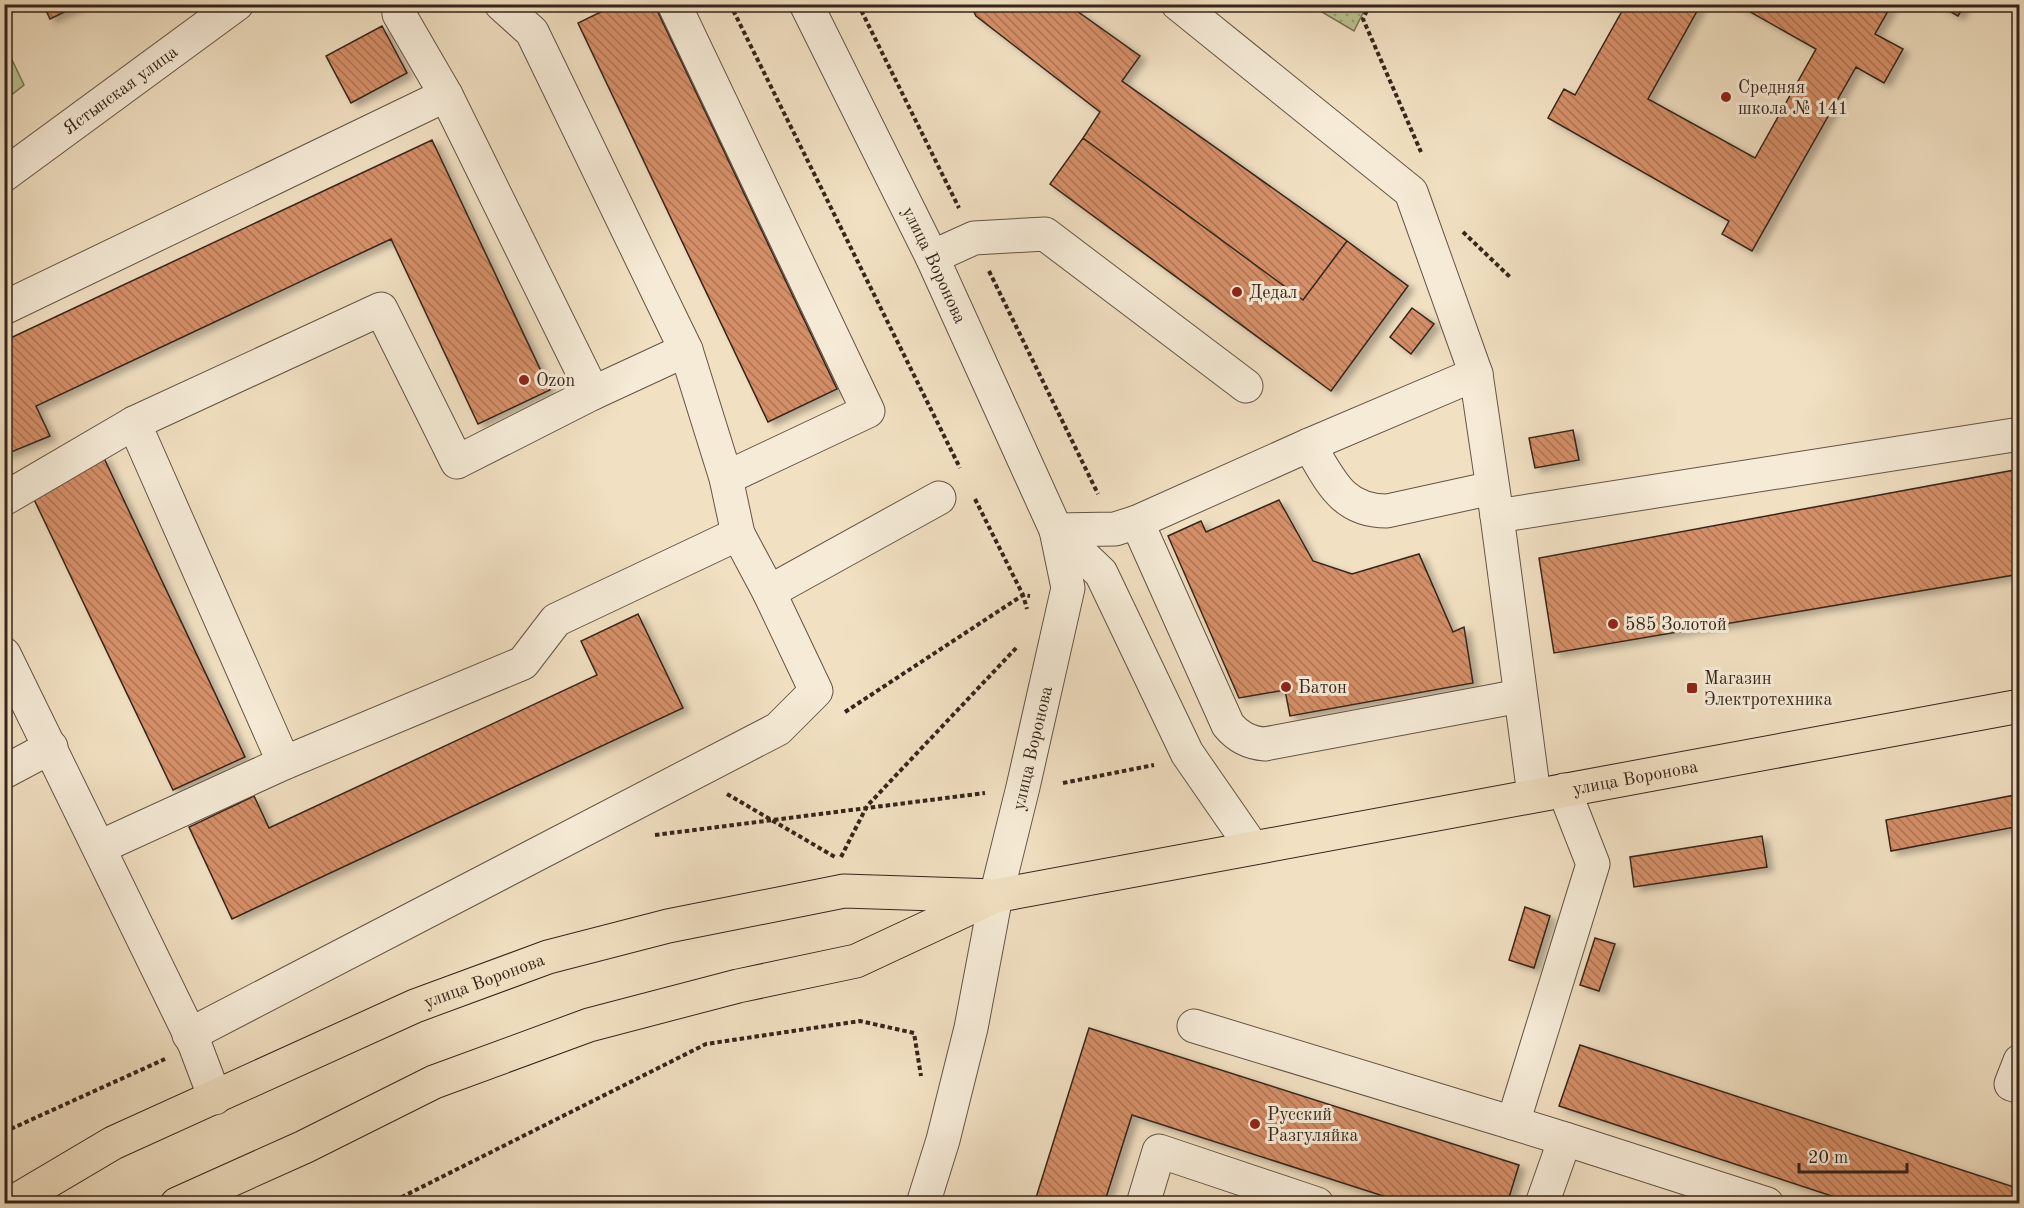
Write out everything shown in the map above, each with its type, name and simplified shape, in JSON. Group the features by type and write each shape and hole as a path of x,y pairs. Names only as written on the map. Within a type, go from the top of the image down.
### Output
{"main road":[{"name":"улица Воронова","path":"10,1203 113,1143 415,1006 559,954 668,926 844,891 998,895 2019,706"},
{"name":"улица Воронова","path":"177,1203 304,1147 434,1082 589,1025 738,986 856,961 998,895"}],"street":[{"path":"189,1035 778,729 816,691 770,592 738,534 726,478 686,350 532,32 501,4"},
{"path":"674,4 868,411 726,478"},
{"name":"улица Воронова","path":"806,4 932,257 1056,530 1068,588 998,895"},
{"path":"1178,4 1411,192 1476,375 1520,696 1549,792 1593,864 1513,1123"},
{"name":"Ястынская улица","path":"4,174 232,6"},
{"path":"405,8 593,393"},
{"path":"4,308 446,95"},
{"path":"932,257 974,238 1045,234 1246,386"},
{"path":"4,499 134,423 381,309 457,462 593,393 686,350"},
{"path":"1056,530 1115,529 1137,522 1309,445 1476,375"},
{"path":"134,423 284,763"},
{"path":"1309,445 1340,493 1359,506 1387,510 1494,502 2019,434"},
{"path":"770,592 939,498"},
{"path":"1137,522 1228,725 1241,738 1265,744 1520,696"},
{"name":"улица Воронова","path":"1056,530 1101,573 1187,753 1252,847"},
{"path":"100,847 284,763 523,663 556,620 738,534"},
{"path":"4,654 100,847 189,1035 215,1098"},
{"path":"4,772 51,747"},
{"path":"923,1203 943,1140 971,1028 998,895"},
{"path":"1194,1026 1767,1203"},
{"path":"2019,1061 2011,1084 2019,1087"},
{"path":"1542,1203 1565,1139"},
{"path":"1143,1203 1159,1151 1317,1203"}],"path":[{"path":"729,4 964,477"},
{"path":"1370,4 1363,19 1422,155"},
{"path":"1457,225 1511,278"},
{"path":"975,499 1023,595 1028,613"},
{"path":"722,791 839,859 867,806 1024,640"},
{"path":"1063,783 1160,764"},
{"path":"654,835 867,806 985,793"},
{"path":"388,1203 705,1044 860,1020 914,1033 921,1078"}],"green space":[{"path":"1310,5 1367,5 1354,31"},
{"path":"5,45 24,85 4,100"}],"building":[{"path":"43,4 81,4 50,19"},
{"path":"617,4 654,4 837,389 768,422 578,23"},
{"path":"970,4 1067,4 1140,56 1122,81 1347,241 1303,300 1083,138 1100,112 976,16"},
{"path":"1626,4 1701,4 1648,99 1755,158 1816,49 1736,4 1892,4 1875,34 1903,49 1884,83 1856,67 1752,251 1722,234 1729,221 1548,118 1564,89 1575,95"},
{"path":"1937,4 1965,4 1958,16"},
{"path":"382,26 407,73 351,103 326,56"},
{"path":"1083,138 1303,300 1347,241 1408,286 1331,391 1050,184"},
{"path":"432,140 550,390 478,424 391,239 36,406 50,436 4,455 4,341"},
{"path":"1412,308 1434,324 1411,354 1390,337"},
{"path":"1573,430 1579,460 1535,468 1529,438"},
{"path":"103,456 245,757 173,790 30,491"},
{"path":"2020,469 2020,574 1554,653 1539,558"},
{"path":"1279,500 1313,561 1352,574 1419,554 1453,632 1464,627 1473,683 1290,716 1285,690 1239,698 1168,536 1201,521 1206,532"},
{"path":"638,614 683,708 232,919 189,827 254,796 269,828 597,675 581,641"},
{"path":"2020,794 2020,826 1891,851 1886,820"},
{"path":"1762,836 1767,867 1634,887 1630,857"},
{"path":"1525,907 1550,916 1534,968 1509,960"},
{"path":"1595,938 1615,944 1599,991 1580,985"},
{"path":"1089,1028 1519,1165 1507,1204 1408,1204 1132,1115 1104,1204 1034,1204"},
{"path":"1580,1045 2020,1189 2020,1204 1856,1204 1559,1106"}],"place":[{"name":"Средняя школа № 141","path":"1726,97"},
{"name":"Дедал","path":"1237,292"},
{"name":"Ozon","path":"524,380"},
{"name":"585 Золотой","path":"1613,624"},
{"name":"Батон","path":"1286,687"},
{"name":"Магазин Электротехника","path":"1692,688"},
{"name":"Русский Разгуляйка","path":"1255,1124"}]}
